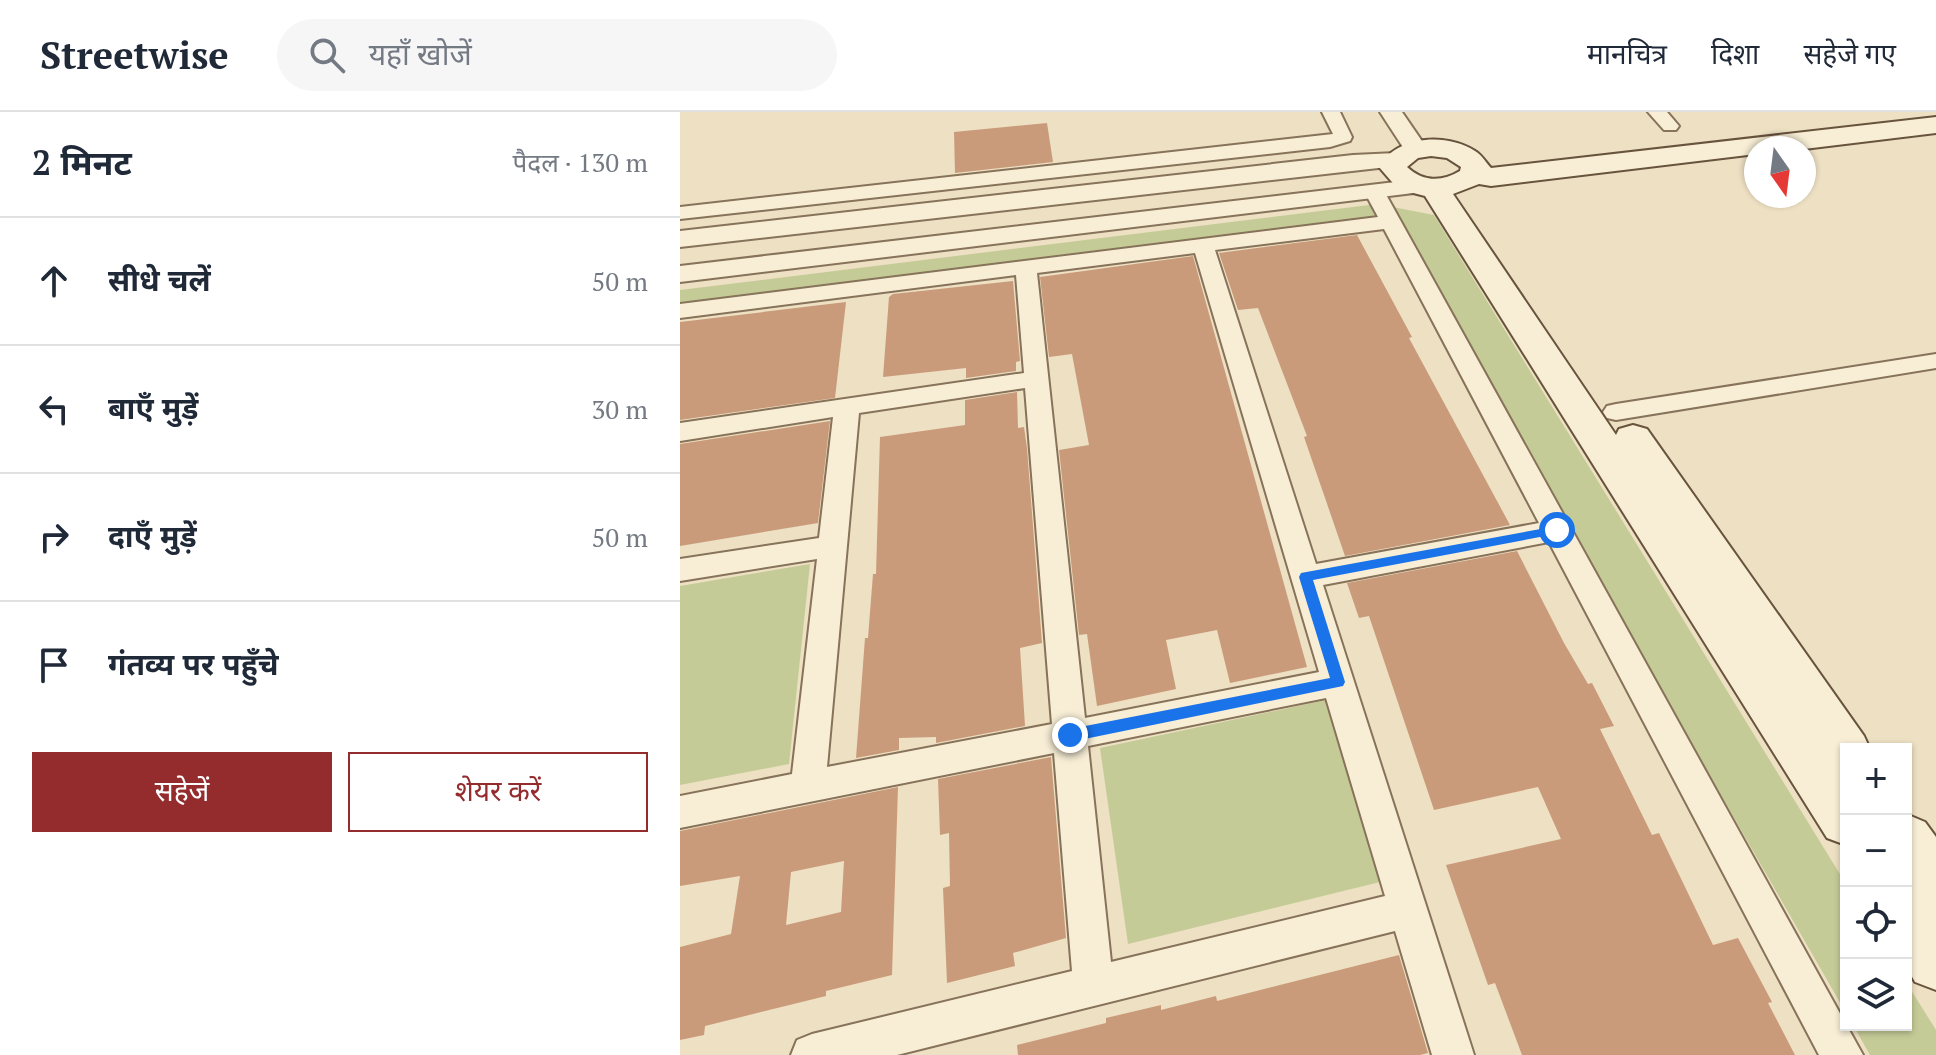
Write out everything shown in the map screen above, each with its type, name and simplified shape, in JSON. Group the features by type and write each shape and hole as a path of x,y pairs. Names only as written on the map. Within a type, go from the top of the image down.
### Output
{"main road":[{"path":"1652,124 1700,122"},
{"path":"1652,124 1674,155"},
{"path":"1842,815 1451,177 1447,149 1406,155 1393,167 1397,175 1451,177 1491,177 1936,125"},
{"path":"1451,177 1487,149"},
{"path":"1451,177 1482,215 1841,743"},
{"path":"1912,848 1936,883"},
{"path":"1912,923 1936,961"}],"street":[{"path":"680,213 1330,141 1343,137 1331,112"},
{"path":"680,239 1406,155 1391,112"},
{"path":"680,274 1374,191 1451,177"},
{"path":"1374,191 1842,1055"},
{"path":"680,311 1389,222"},
{"path":"1203,245 1453,1055"},
{"path":"1026,268 1093,986"},
{"path":"1622,420 1936,361"},
{"path":"680,432 1036,379"},
{"path":"1622,420 1936,380"},
{"path":"808,787 847,407"},
{"path":"1306,577 1557,530"},
{"path":"680,570 833,546"},
{"path":"680,812 1338,682"},
{"path":"812,1055 1408,909"}],"green space":[{"path":"1377,204 1434,215 1840,874 1840,1003 1389,217 680,306 680,290"},
{"path":"810,564 789,764 680,785 680,586"},
{"path":"1326,700 1384,881 1128,944 1100,748"},
{"path":"1912,992 1936,1030 1936,1055 1870,1055 1856,1031 1912,1031"}],"building":[{"path":"1047,123 1053,162 955,173 954,132"},
{"path":"1357,235 1510,525 1345,556 1304,437 1307,436 1258,308 1238,310 1219,253"},
{"path":"1193,256 1307,667 1230,683 1217,630 1166,640 1176,689 1097,706 1087,634 1079,635 1059,450 1089,445 1072,354 1049,357 1040,277"},
{"path":"1013,281 1020,361 1016,362 1016,371 966,378 966,368 883,377 889,297 893,294"},
{"path":"846,302 835,398 680,420 680,322"},
{"path":"1017,392 1018,428 1024,427 1027,448 1042,643 1020,648 1025,726 936,743 936,737 899,738 899,750 856,758 865,638 868,638 873,574 876,574 880,437 965,425 965,400"},
{"path":"830,421 818,523 680,546 680,444"},
{"path":"1517,551 1564,643 1588,684 1592,683 1614,726 1600,729 1652,835 1659,833 1713,945 1738,938 1772,1002 1768,1003 1795,1055 1522,1055 1495,983 1488,985 1446,865 1561,839 1538,787 1434,810 1369,616 1359,618 1347,583"},
{"path":"1051,757 1066,938 1013,953 1015,966 947,983 943,888 950,886 949,833 940,835 938,779"},
{"path":"898,787 892,975 826,991 826,996 705,1026 704,1035 680,1040 680,947 731,934 740,876 680,886 680,831","holes":["844,861 841,912 786,925 791,872"]},
{"path":"1399,955 1428,1053 1018,1055 1017,1045 1106,1023 1106,1018 1161,1005 1161,1010 1216,996 1217,1001"}],"route":[{"path":"1070,735 1338,682 1306,577 1557,530"}]}
